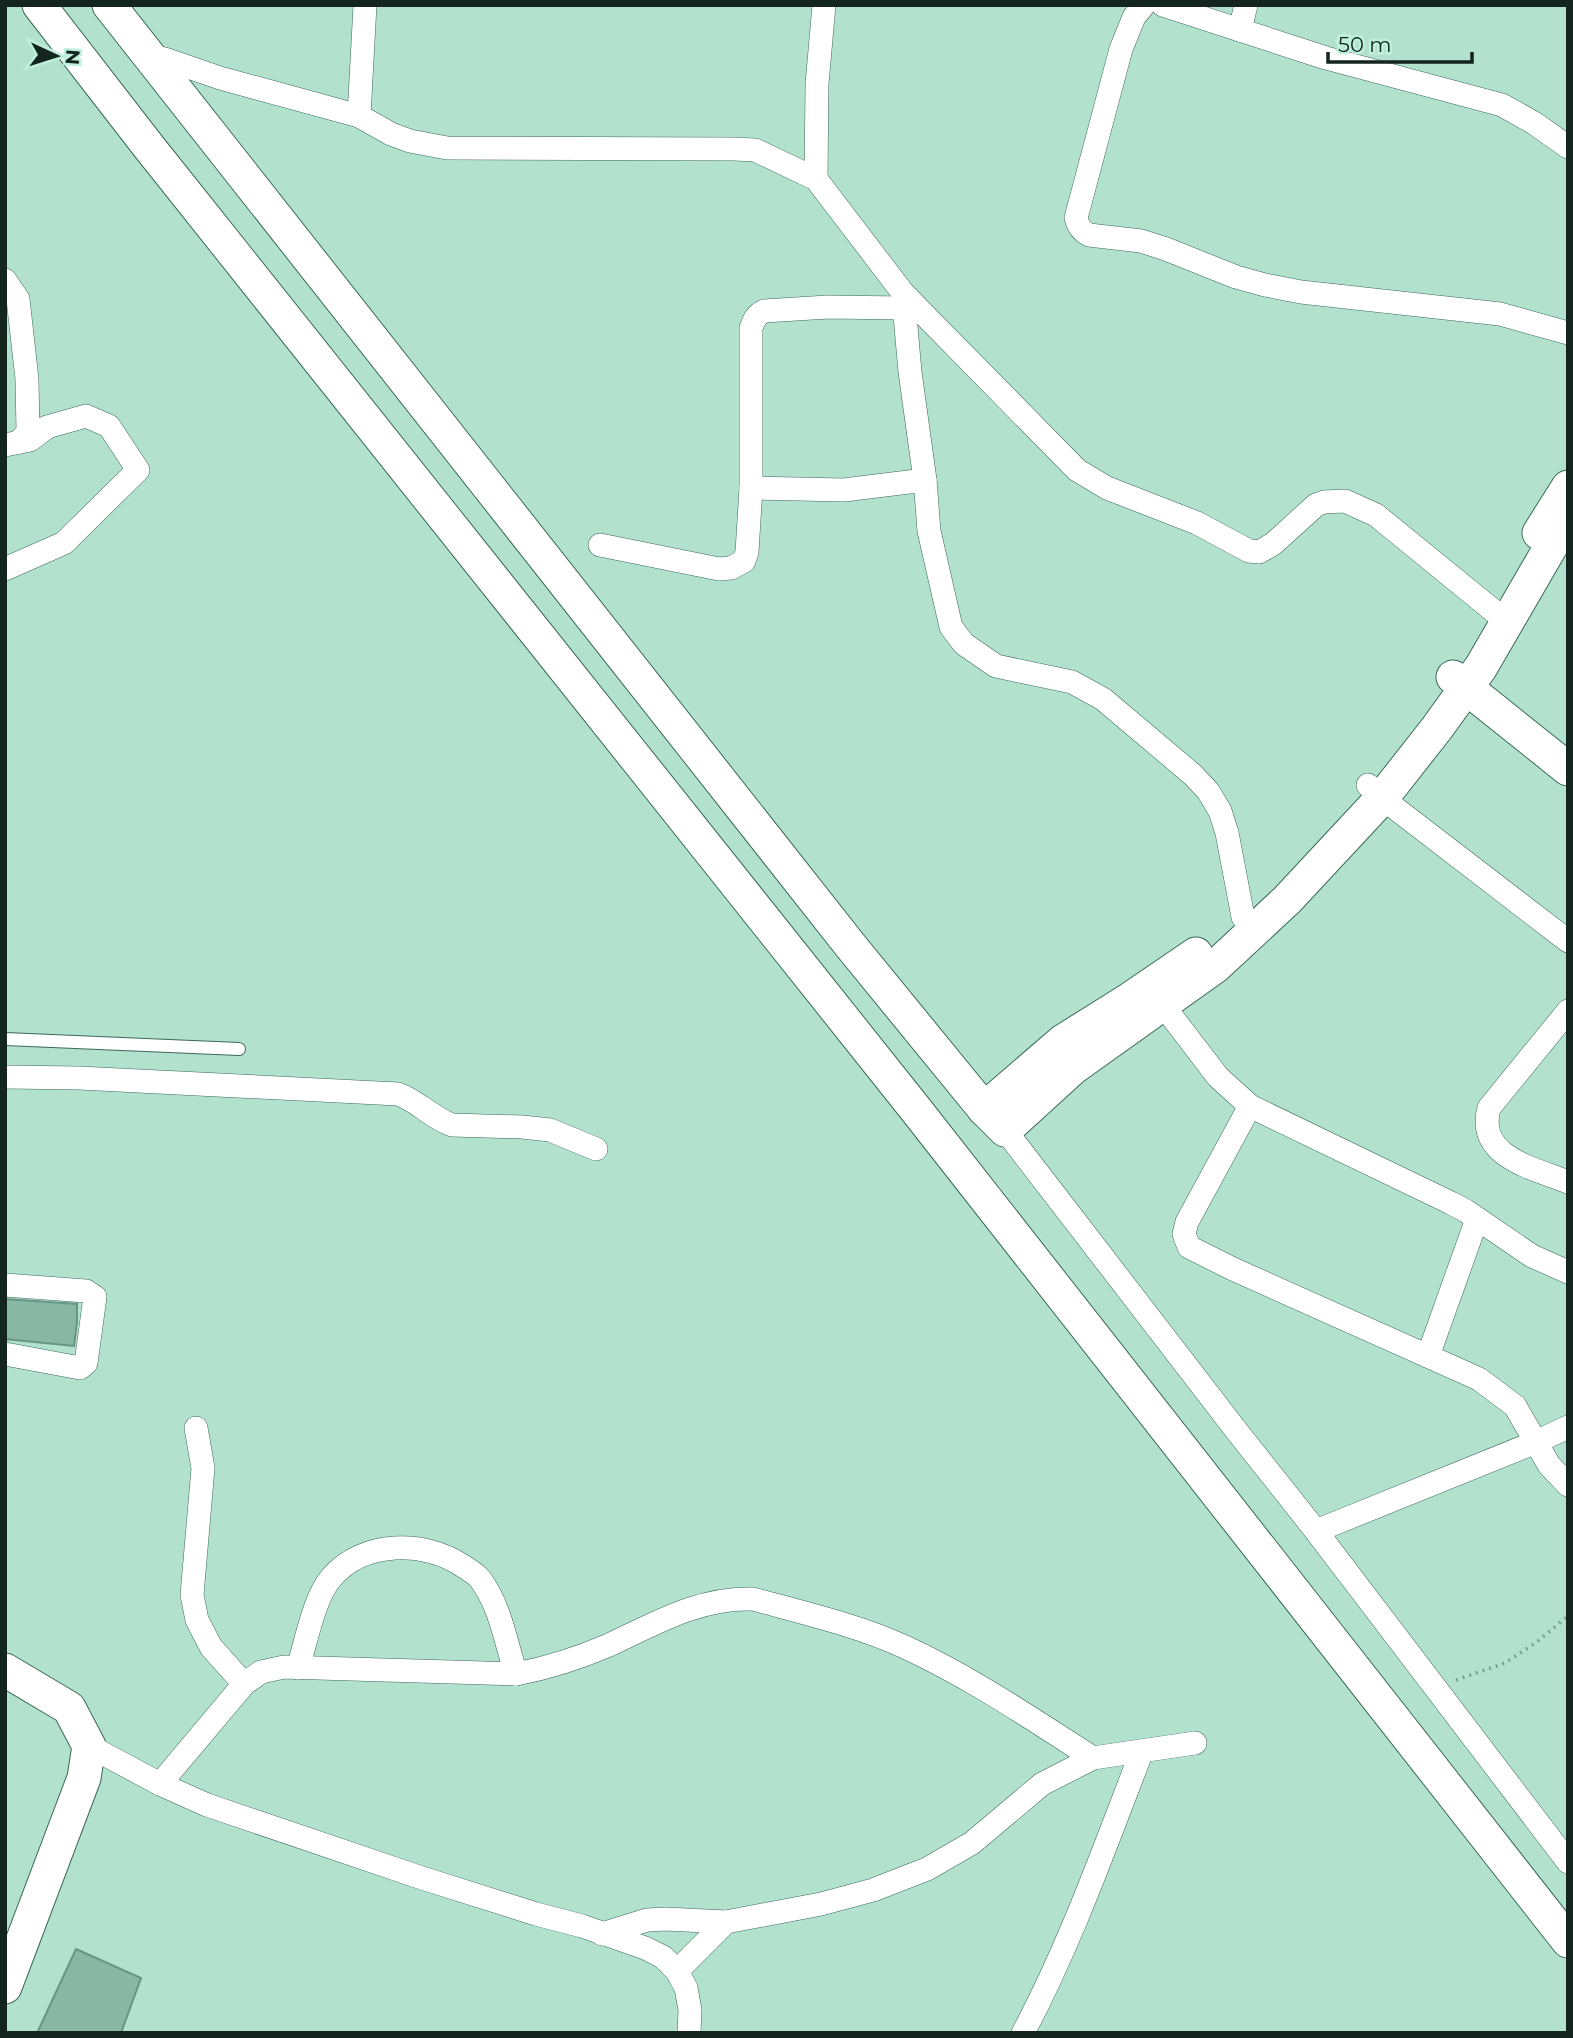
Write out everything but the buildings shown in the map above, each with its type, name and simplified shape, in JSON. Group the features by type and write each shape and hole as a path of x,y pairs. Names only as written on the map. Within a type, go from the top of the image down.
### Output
{"street":[{"path":"39,5 157,158 926,1122 1568,1941"},
{"path":"109,5 841,934 994,1119 1316,1531 1568,1863"},
{"path":"359,116 365,5"},
{"path":"816,180 816,97 824,5"},
{"path":"1144,5 1134,17 1114,75 1076,218 1083,232 1141,241 1265,285 1301,292 1500,314 1568,333"},
{"path":"1163,5 1326,58 1502,105 1568,147"},
{"path":"1240,30 1247,5"},
{"path":"149,56 359,116 410,141 447,148 755,150 816,180 904,300 1077,470 1107,488 1197,523 1250,551 1259,552 1273,544 1316,505 1345,501 1376,515 1499,616"},
{"path":"5,280 18,299 27,379 28,432 12,443"},
{"path":"904,300 929,531 947,617 956,636 996,666 1072,682 1103,699 1193,775 1208,791 1220,811 1243,917"},
{"path":"600,545 719,569 738,566 744,561 747,552 751,488 751,328 759,314 904,300"},
{"path":"5,569 64,543 138,470 109,426 86,416 47,427 30,440 12,443"},
{"path":"751,488 844,489 925,480"},
{"path":"1159,994 1292,874 1437,728 1459,682 1480,667 1499,616 1568,487"},
{"path":"1499,616 1568,517"},
{"path":"1459,682 1568,769"},
{"path":"994,1119 1070,1053 1159,994 1216,966 1287,900 1375,792"},
{"path":"1375,792 1568,941"},
{"path":"1159,994 1218,1077 1250,1106 1451,1203 1532,1256 1568,1272"},
{"path":"1568,1011 1489,1108 1486,1119 1488,1134 1498,1150 1510,1159 1568,1182"},
{"path":"5,1077 398,1094 410,1098 442,1122 452,1125 550,1130 596,1149"},
{"path":"1250,1106 1187,1222 1184,1234 1189,1247 1199,1254 1479,1379 1515,1406 1549,1465 1568,1485"},
{"path":"1428,1356 1477,1219"},
{"path":"5,1285 86,1291 95,1297 86,1363 80,1368 5,1354"},
{"path":"1316,1531 1568,1427"},
{"path":"196,1428 203,1468 192,1595 197,1620 211,1647 244,1684"},
{"path":"298,1668 316,1606 331,1578 355,1559 380,1550 404,1548 433,1551 454,1560 479,1577 495,1605 516,1674"},
{"path":"160,1784 244,1684 261,1672 284,1667 516,1674 548,1668 606,1646 695,1606 718,1600 753,1599 859,1629 903,1646 959,1673 1093,1758"},
{"path":"5,1670 69,1708 89,1746 160,1784 207,1805 663,1956 677,1971 686,1989 690,2010 689,2033"},
{"path":"602,1934 647,1920 726,1922 821,1904 860,1893 927,1869 972,1843 1042,1784 1093,1758 1195,1743"},
{"path":"5,1987 84,1778 89,1746"},
{"path":"1023,2033 1075,1923 1142,1751"},
{"path":"677,1971 726,1922"}],"lane":[{"path":"5,1039 239,1049"}],"path":[{"path":"1434,1687 1505,1663 1537,1642 1568,1616"}]}
